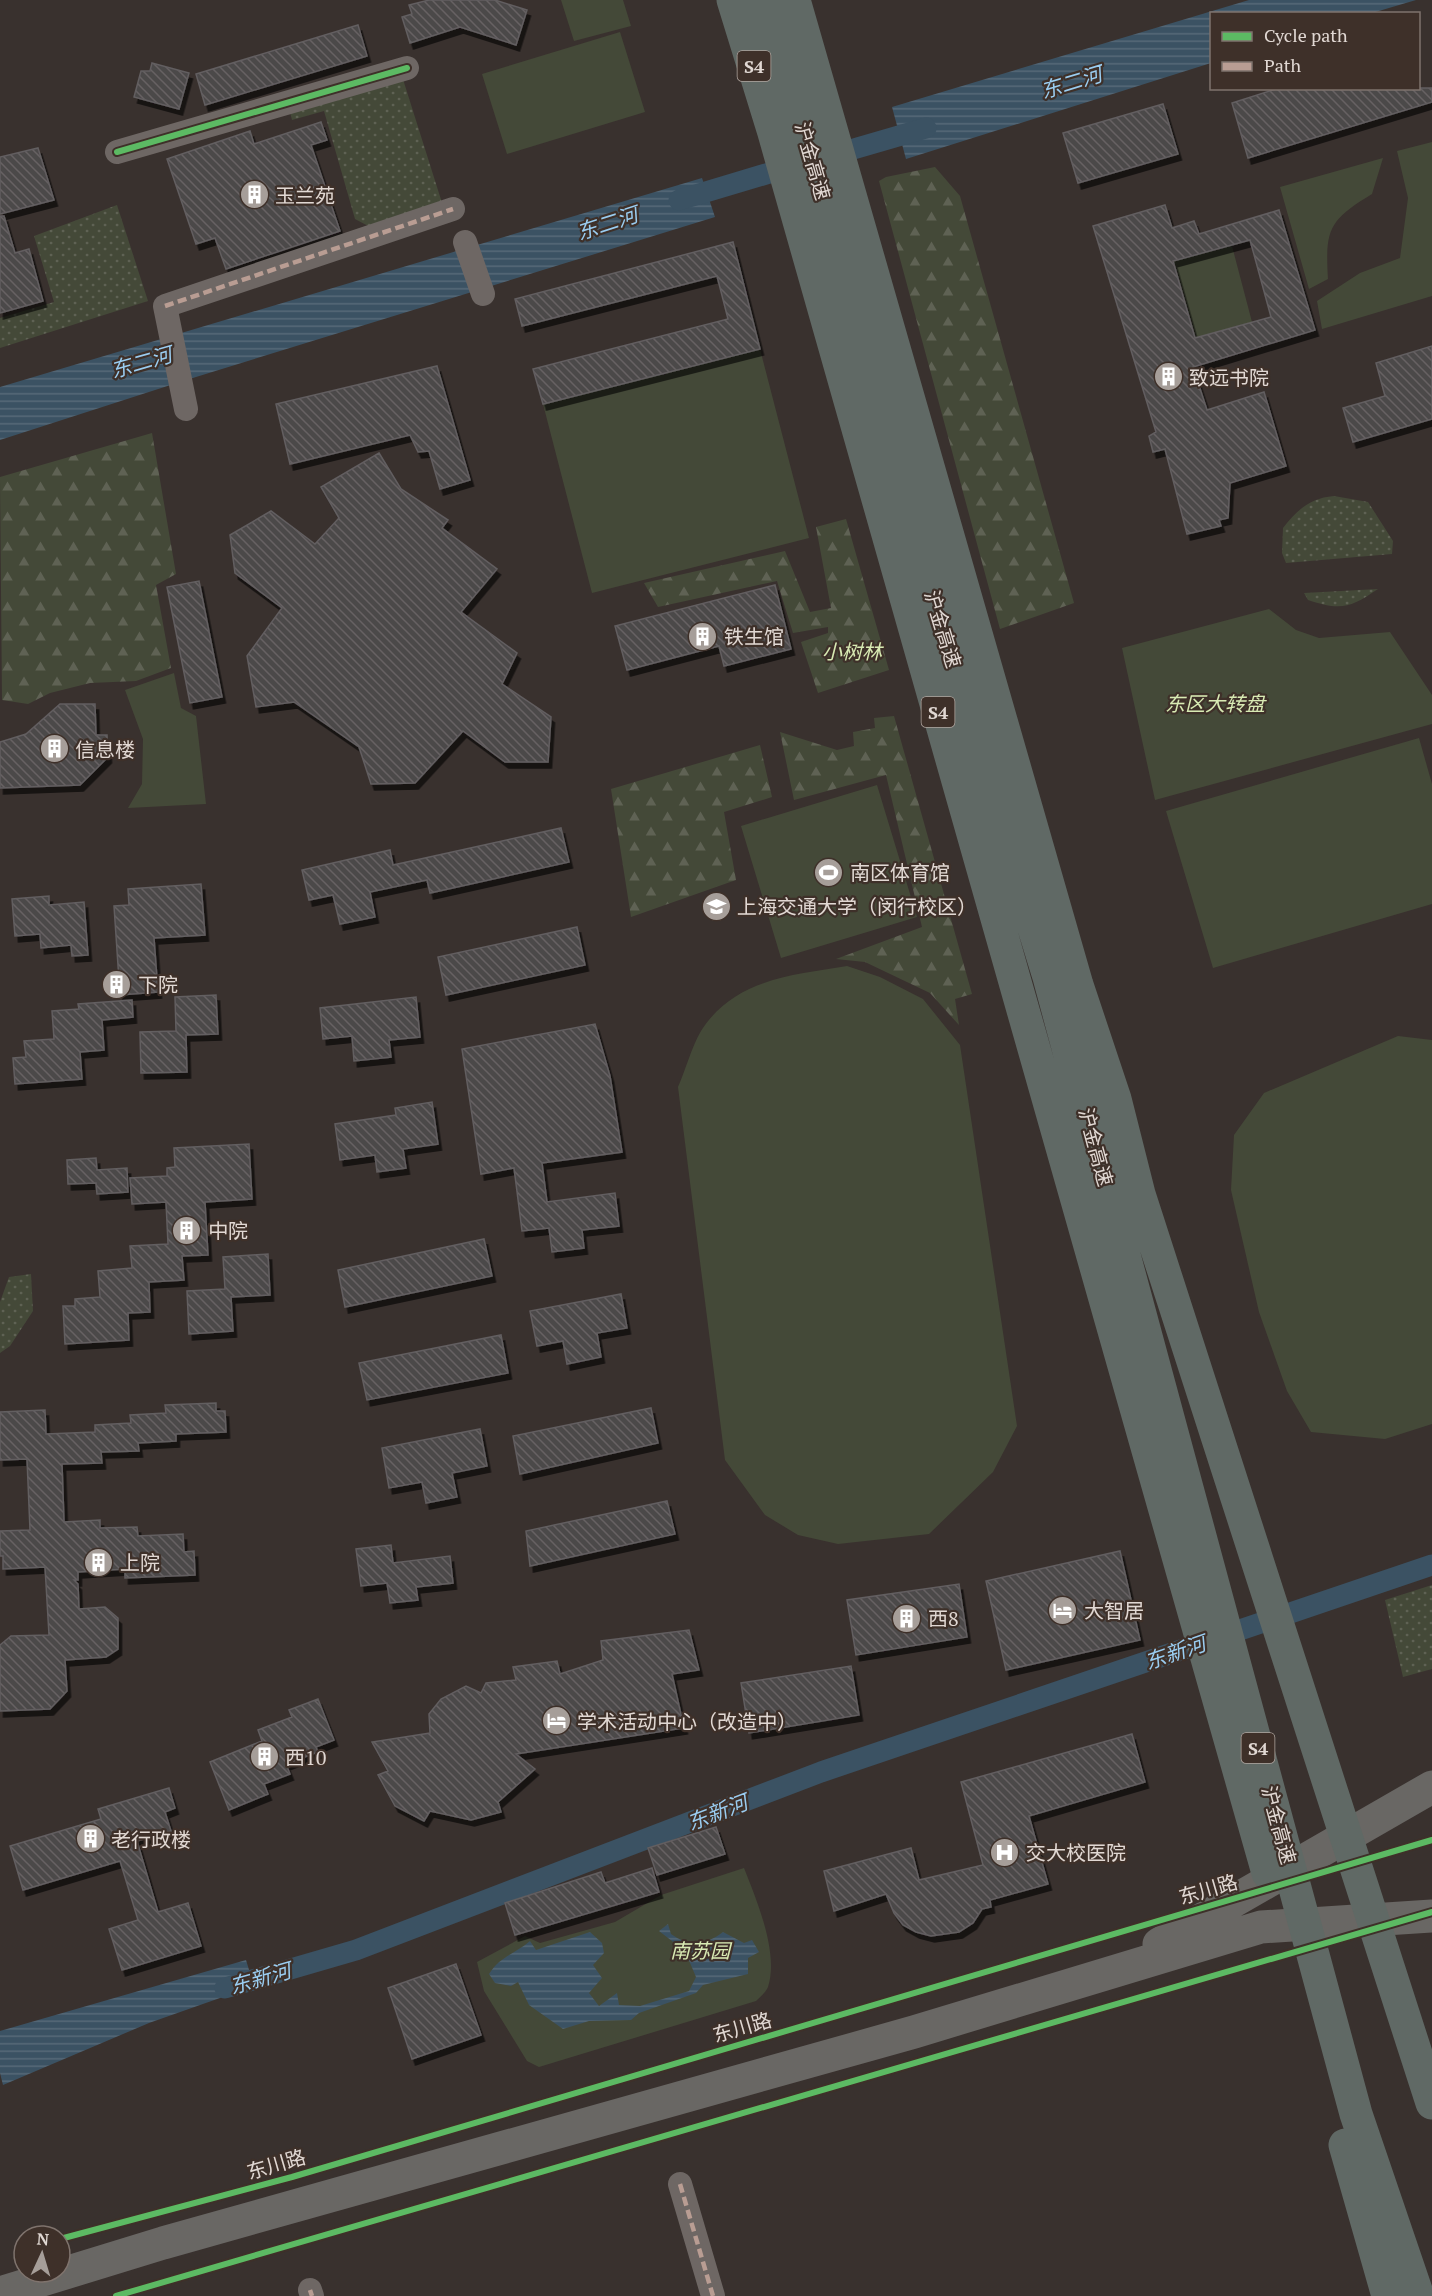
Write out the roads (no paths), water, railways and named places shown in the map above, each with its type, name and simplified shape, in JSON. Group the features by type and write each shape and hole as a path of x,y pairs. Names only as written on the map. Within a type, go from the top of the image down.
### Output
{"highway":[{"name":"沪金高速","path":"733,0 800,122 839,202 930,587 1049,977 1356,2114 1418,2296"},
{"name":"沪金高速","path":"764,0 800,122"},
{"name":"沪金高速","path":"794,0 800,122 794,212 1110,1200 1432,2103"},
{"name":"沪金高速","path":"1110,1200 1388,2296"}],"main road":[{"path":"1108,1974 1432,1787"},
{"path":"0,2293 34,2290 174,2240 924,2030 1261,1927 1432,1916"}],"street":[{"path":"117,152 406,68"},
{"path":"185,403 167,317 453,209"},
{"path":"465,242 483,294"},
{"path":"680,2184 713,2296"}],"water":[{"path":"1249,0 1416,0 1375,12 1210,12 1210,63 906,159 892,107"},
{"path":"702,178 715,217 183,381 0,440 0,387"},
{"path":"668,1924 671,1934 684,1941 704,1942 723,1932 744,1943 752,1940 759,1952 748,1958 748,1974 703,1985 696,1993 639,2013 631,2020 589,2021 563,2029 529,2005 518,1982 511,1986 495,1983 489,1974 503,1959 530,1941 536,1950 590,1932 602,1943 604,1953 593,1965 602,1978 589,1993 599,2006 617,1993 619,2005 640,2006 689,1991 696,1977 685,1951 659,1931"},
{"path":"246,1960 254,1986 149,2023 3,2085 0,2073 0,2031"}],"waterway":[{"name":"东二河","path":"826,157 926,128"},
{"name":"东二河","path":"679,200 796,165"},
{"name":"东新河","path":"225,1988 356,1950 821,1772 1432,1565"}],"place":[{"name":"玉兰苑","path":"254,195"},
{"name":"致远书院","path":"1168,377"},
{"name":"铁生馆","path":"703,636"},
{"name":"信息楼","path":"54,749"},
{"name":"南区体育馆","path":"829,872"},
{"name":"上海交通大学（闵行校区）","path":"716,906"},
{"name":"下院","path":"117,984"},
{"name":"中院","path":"187,1230"},
{"name":"上院","path":"99,1562"},
{"name":"大智居","path":"1063,1610"},
{"name":"西8","path":"907,1618"},
{"name":"学术活动中心（改造中）","path":"556,1721"},
{"name":"西10","path":"264,1757"},
{"name":"老行政楼","path":"90,1839"},
{"name":"交大校医院","path":"1005,1852"}],"park label":[{"name":"小树林","path":"852,651"},
{"name":"东区大转盘","path":"1215,703"},
{"name":"南苏园","path":"700,1950"}]}
